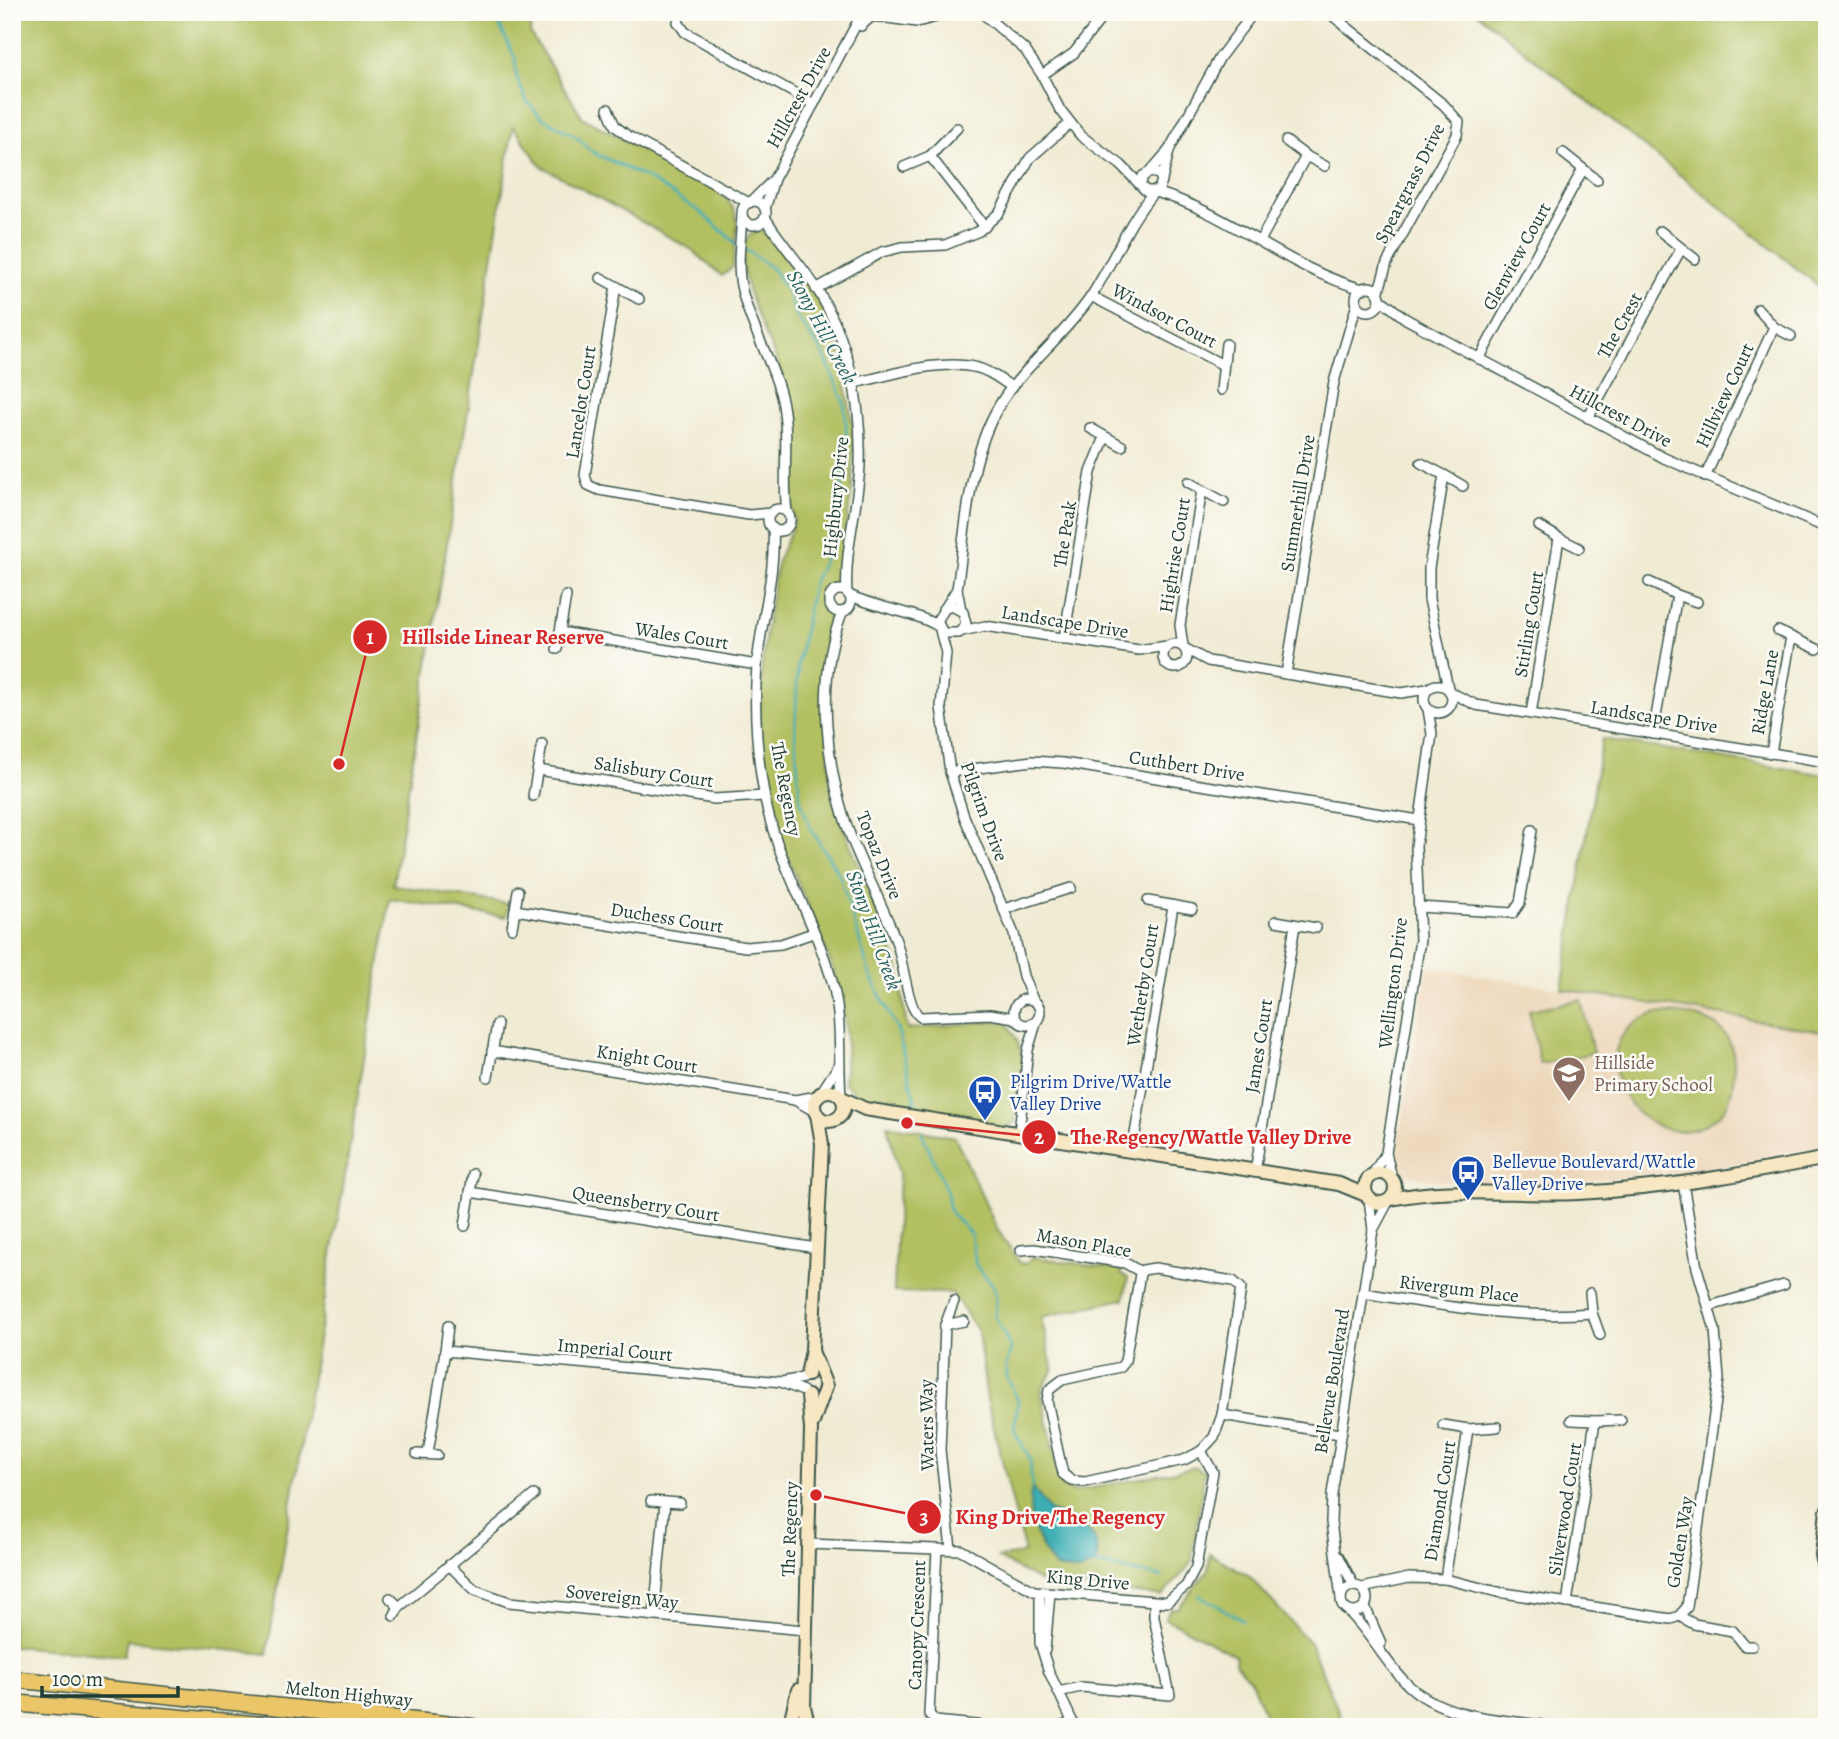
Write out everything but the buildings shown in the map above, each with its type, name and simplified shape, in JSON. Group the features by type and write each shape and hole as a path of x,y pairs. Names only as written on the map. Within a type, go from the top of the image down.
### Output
{"highway":[{"name":"Melton Highway","path":"12,1679 472,1727"},
{"path":"12,1703 285,1727"}],"street":[{"path":"680,12 678,22 685,32 814,104"},
{"path":"887,12 897,19"},
{"name":"Hillcrest Drive","path":"765,213 774,179 854,32 870,13 926,22 956,12"},
{"path":"1042,75 1073,53 1106,12"},
{"path":"1137,211 1141,184 1169,150 1220,57 1254,12"},
{"name":"Speargrass Drive","path":"1328,12 1444,104 1458,122 1457,135 1387,263 1365,288 1357,302"},
{"path":"981,13 1018,43 1042,75 1070,123 1091,145 1121,165 1154,193 1184,200"},
{"path":"608,109 610,120 620,130 730,195 750,203 758,202 765,213 741,242"},
{"path":"816,289 882,252 954,243 985,227 1005,204 1030,158 1070,123"},
{"path":"904,167 930,156 957,128"},
{"path":"1286,141 1325,166"},
{"path":"833,592 848,594 872,606 919,615 951,635 961,632 966,620 957,589 979,453 998,408 1012,387 1062,335 1091,296 1137,211 1162,180 1169,150"},
{"path":"1563,153 1597,180"},
{"path":"930,156 985,227"},
{"path":"1260,241 1306,156"},
{"path":"1121,165 1159,174 1184,200 1331,279 1365,288"},
{"name":"Glenview Court","path":"1479,359 1583,169"},
{"name":"Hillcrest Drive","path":"750,203 774,179"},
{"path":"730,195 745,221 755,225"},
{"path":"750,203 742,214 739,270 747,309 769,357 782,401 788,439 784,491 790,523 786,528 771,526"},
{"name":"Highbury Drive","path":"765,213 779,239 816,289 835,325 854,383 859,413 860,469 845,568"},
{"name":"Highbury Drive","path":"755,225 779,239"},
{"path":"1660,231 1695,259"},
{"name":"The Crest","path":"1588,418 1681,249"},
{"name":"Speargrass Drive","path":"1371,310 1379,296 1387,263"},
{"path":"600,278 639,299"},
{"path":"1331,279 1357,302"},
{"name":"Lancelot Court","path":"616,286 585,475 588,485 598,490 749,514 787,512"},
{"name":"Hillcrest Drive","path":"1365,288 1406,319 1588,418 1705,477 1827,528"},
{"name":"Windsor Court","path":"1091,296 1223,365"},
{"name":"Hillcrest Drive","path":"1357,302 1371,310 1406,319"},
{"name":"Summerhill Drive","path":"1286,674 1334,382 1357,302"},
{"name":"Hillview Court","path":"1758,309 1774,327 1791,336"},
{"name":"Summerhill Drive","path":"1348,338 1371,310"},
{"name":"Hillview Court","path":"1705,477 1774,327"},
{"name":"Windsor Court","path":"1221,390 1226,344"},
{"path":"854,383 947,365 980,368 1012,387"},
{"path":"1090,428 1122,446"},
{"name":"The Peak","path":"1064,639 1091,471 1105,438"},
{"path":"1421,463 1463,486"},
{"path":"1401,692 1436,713 1445,711 1451,704 1429,599 1429,568 1444,475"},
{"name":"Highrise Court","path":"1188,482 1224,502"},
{"name":"Highrise Court","path":"1184,648 1180,625 1202,490"},
{"path":"773,512 784,491"},
{"name":"The Regency","path":"773,512 771,526 774,553 757,665 755,709 764,796 782,860 813,933 838,1006 842,1038 842,1098"},
{"name":"Lancelot Court","path":"749,514 771,526"},
{"path":"1539,526 1579,548"},
{"name":"The Regency","path":"774,553 786,528"},
{"name":"Stirling Court","path":"1531,714 1559,538"},
{"path":"845,568 829,598 831,609 844,612 872,606"},
{"path":"844,612 850,605 845,568"},
{"path":"1649,582 1696,602"},
{"path":"939,628 942,610 957,589"},
{"path":"1653,734 1677,595"},
{"path":"558,649 566,596"},
{"path":"919,615 952,606 962,611"},
{"name":"Topaz Drive","path":"831,609 835,630 828,719 837,790 848,830 897,944 912,1009 916,1016 990,1014 1018,1021"},
{"name":"Landscape Drive","path":"962,611 985,626"},
{"name":"Topaz Drive","path":"835,630 844,612"},
{"name":"Highrise Court","path":"1169,645 1180,625"},
{"name":"Landscape Drive","path":"961,632 985,626 1139,650 1164,662"},
{"name":"Pilgrim Drive","path":"939,628 946,653 941,707 950,772 960,805 1014,934 1023,976 1033,1000"},
{"name":"Ridge Lane","path":"1778,631 1817,649"},
{"name":"Wales Court","path":"560,632 757,665"},
{"name":"Pilgrim Drive","path":"946,653 961,632"},
{"name":"Ridge Lane","path":"1771,753 1791,637"},
{"path":"1208,661 1184,648 1169,645 1163,655 1164,662 1175,668 1208,661 1401,692 1438,684 1449,690"},
{"name":"Landscape Drive","path":"1139,650 1169,645"},
{"path":"1183,665 1187,656 1184,648"},
{"path":"1427,708 1424,698 1441,664"},
{"name":"Landscape Drive","path":"1449,690 1476,705 1827,762"},
{"name":"Landscape Drive","path":"1445,711 1476,705"},
{"name":"Wellington Drive","path":"1393,1180 1386,1153 1418,955 1416,866 1419,820 1432,734 1427,708"},
{"name":"Wellington Drive","path":"1432,734 1445,711"},
{"path":"533,796 542,744"},
{"name":"Cuthbert Drive","path":"950,772 1032,761 1063,763 1419,820"},
{"name":"Salisbury Court","path":"538,770 714,799 764,796"},
{"path":"1419,907 1513,913 1520,903 1532,830"},
{"path":"1004,909 1072,888"},
{"path":"512,928 518,891"},
{"name":"Wetherby Court","path":"1148,901 1192,909"},
{"name":"Wetherby Court","path":"1132,1152 1173,906"},
{"name":"Duchess Court","path":"515,910 746,947 782,943 813,933"},
{"path":"1276,921 1316,928"},
{"name":"James Court","path":"1255,1172 1295,925"},
{"name":"Pilgrim Drive","path":"1018,1003 1023,976"},
{"path":"1019,1133 1028,1050 1040,1009 1033,1000 1018,1003 1018,1021 1028,1050"},
{"name":"Topaz Drive","path":"990,1014 1018,1003"},
{"path":"1018,1021 1030,1025 1037,1020"},
{"path":"488,1077 496,1024"},
{"name":"Knight Court","path":"492,1051 795,1100 819,1095"},
{"path":"840,1063 819,1095 817,1113 824,1119 864,1109"},
{"path":"819,1095 834,1092 864,1109 1339,1184 1378,1204 1421,1192 1546,1195 1683,1183 1827,1158"},
{"path":"838,1117 844,1107 842,1098"},
{"name":"Knight Court","path":"795,1100 817,1113"},
{"name":"The Regency","path":"809,1727 804,1707 802,1678 811,1429 805,1385 812,1350 822,1144 817,1113"},
{"name":"The Regency","path":"822,1144 838,1117"},
{"name":"Wellington Drive","path":"1371,1176 1386,1153"},
{"path":"464,1226 473,1174"},
{"path":"1339,1184 1385,1174 1421,1192"},
{"path":"1367,1197 1365,1185 1371,1176"},
{"path":"1390,1200 1395,1191 1393,1180"},
{"name":"Golden Way","path":"1358,1587 1419,1577 1445,1579 1476,1588 1671,1619 1679,1616 1687,1607 1718,1400 1718,1346 1710,1306 1694,1255 1683,1183"},
{"name":"Queensberry Court","path":"470,1192 816,1248"},
{"name":"Bellevue Boulevard","path":"1341,1598 1333,1539 1332,1494 1373,1230 1367,1197"},
{"name":"Bellevue Boulevard","path":"1373,1230 1390,1200"},
{"name":"Mason Place","path":"1021,1250 1034,1249 1125,1263 1141,1272"},
{"path":"1156,1268 1233,1281 1241,1288 1222,1415 1214,1437 1201,1451 1184,1460 1085,1482 1072,1482 1063,1474 1047,1401 1049,1390 1056,1382 1121,1367 1125,1361 1141,1272 1156,1268"},
{"path":"1710,1306 1784,1285"},
{"name":"Rivergum Place","path":"1363,1293 1483,1312 1592,1313"},
{"path":"1590,1293 1592,1313 1600,1335"},
{"name":"Waters Way","path":"951,1549 940,1450 945,1325 954,1301"},
{"path":"945,1325 964,1321"},
{"path":"417,1454 432,1454 448,1326"},
{"name":"The Regency","path":"812,1350 822,1376"},
{"name":"Imperial Court","path":"445,1351 805,1385"},
{"path":"815,1373 822,1376 826,1383 823,1393 816,1397 805,1385 815,1373"},
{"name":"The Regency","path":"811,1429 823,1393"},
{"path":"1222,1415 1340,1434"},
{"name":"Silverwood Court","path":"1571,1420 1621,1420"},
{"name":"Silverwood Court","path":"1567,1603 1595,1421"},
{"name":"Diamond Court","path":"1443,1425 1468,1429 1497,1427"},
{"name":"Diamond Court","path":"1445,1579 1468,1429"},
{"name":"King Drive","path":"808,1544 951,1549 968,1552 1021,1586 1045,1593 1154,1603 1173,1600 1196,1567 1213,1472 1201,1451"},
{"path":"390,1598 396,1611 534,1496"},
{"path":"651,1501 680,1503"},
{"path":"654,1616 665,1502"},
{"path":"1827,1511 1822,1555 1827,1580"},
{"name":"Bellevue Boulevard","path":"1333,1539 1358,1587"},
{"name":"Canopy Crescent","path":"937,1549 930,1717 935,1721 997,1727"},
{"name":"Sovereign Way","path":"449,1565 475,1590 500,1600 804,1630"},
{"name":"Golden Way","path":"1366,1603 1391,1583"},
{"path":"1392,1667 1358,1587 1347,1588 1341,1598 1343,1606 1392,1667 1417,1692 1440,1706 1458,1712 1553,1727"},
{"path":"1045,1593 1039,1637 1058,1692 1074,1724 1060,1727"},
{"path":"1058,1692 1081,1687 1170,1695 1154,1617 1154,1603"},
{"path":"1349,1612 1358,1612 1366,1603"},
{"path":"1679,1616 1694,1624 1732,1631 1745,1646 1752,1646"},
{"name":"The Regency","path":"789,1727 802,1678"}],"shaded area":[{"name":"Hillside Primary School","path":"1427,967 1827,1032 1827,1146 1694,1171 1547,1184 1436,1181 1404,1174 1398,1168 1398,1146"}],"green space":[{"path":"12,12 533,12 530,33 583,118 711,186 731,204 737,222 733,267 722,276 691,249 541,166 513,126 393,885 509,904 506,917 390,899 267,1654 127,1640 124,1656 12,1646"},
{"path":"1476,12 1827,12 1827,291 1825,291"},
{"path":"760,230 781,247 808,283 825,312 841,354 854,434 852,489 839,573 824,602 831,625 824,694 831,786 838,813 898,966 907,1029 995,1021 1007,1023 1015,1035 1022,1057 1022,1079 1017,1117 1013,1124 1003,1128 915,1114 884,1100 859,1096 844,1083 846,1028 836,979 771,809 762,752 760,698 768,618 777,564 794,520 789,495 789,405 776,359 755,311 743,270 743,252 748,238"},
{"path":"1602,739 1827,775 1827,1032 1562,989"},
{"path":"1581,1000 1593,1053 1540,1064 1529,1010"},
{"path":"1658,1013 1705,1020 1726,1035 1732,1047 1733,1081 1727,1104 1719,1115 1692,1129 1666,1129 1643,1117 1625,1097 1616,1073 1617,1049 1630,1027"},
{"path":"887,1125 955,1137 997,1229 1020,1263 1026,1264 1033,1257 1122,1270 1121,1275 1128,1278 1124,1299 1041,1317 1053,1371 1041,1390 1061,1486 1073,1492 1195,1467 1205,1472 1191,1564 1162,1596 1041,1582 998,1558 1025,1553 987,1400 978,1331 952,1293 894,1292 899,1173"},
{"path":"1210,1554 1248,1575 1310,1643 1345,1727 1270,1727 1251,1681 1235,1663 1236,1656 1165,1618 1170,1609 1178,1608 1208,1570"}],"water":[{"path":"1032,1487 1051,1512 1079,1523 1093,1536 1097,1553 1095,1564 1080,1571 1056,1568 1035,1530 1030,1508"}],"waterway":[{"name":"Stony Hill Creek","path":"493,12 515,58 517,79 526,100 541,117 577,137 592,152 647,178 699,211 738,245"},
{"name":"Stony Hill Creek","path":"743,248 773,269 788,292 795,314 823,353 844,402 847,436 839,515 834,539 813,583 798,664 795,733 800,799 811,829 840,876 870,975 898,1031 915,1101"},
{"name":"Stony Hill Creek","path":"922,1133 947,1192 950,1212 971,1234 976,1266 993,1285 996,1294 995,1316 1011,1349 1006,1367 1007,1377 1018,1400 1014,1430 1030,1459 1032,1487"},
{"name":"Stony Hill Creek","path":"1095,1564 1162,1577"},
{"name":"Stony Hill Creek","path":"1199,1595 1244,1621"}],"place":[{"name":"Hillside Linear Reserve","path":"339,764"},
{"name":"Hillside Primary School","path":"1569,1103"},
{"name":"Pilgrim Drive/Wattle Valley Drive","path":"985,1122"},
{"name":"The Regency/Wattle Valley Drive","path":"907,1123"},
{"name":"Bellevue Boulevard/Wattle Valley Drive","path":"1468,1202"},
{"name":"King Drive/The Regency","path":"816,1495"}]}
